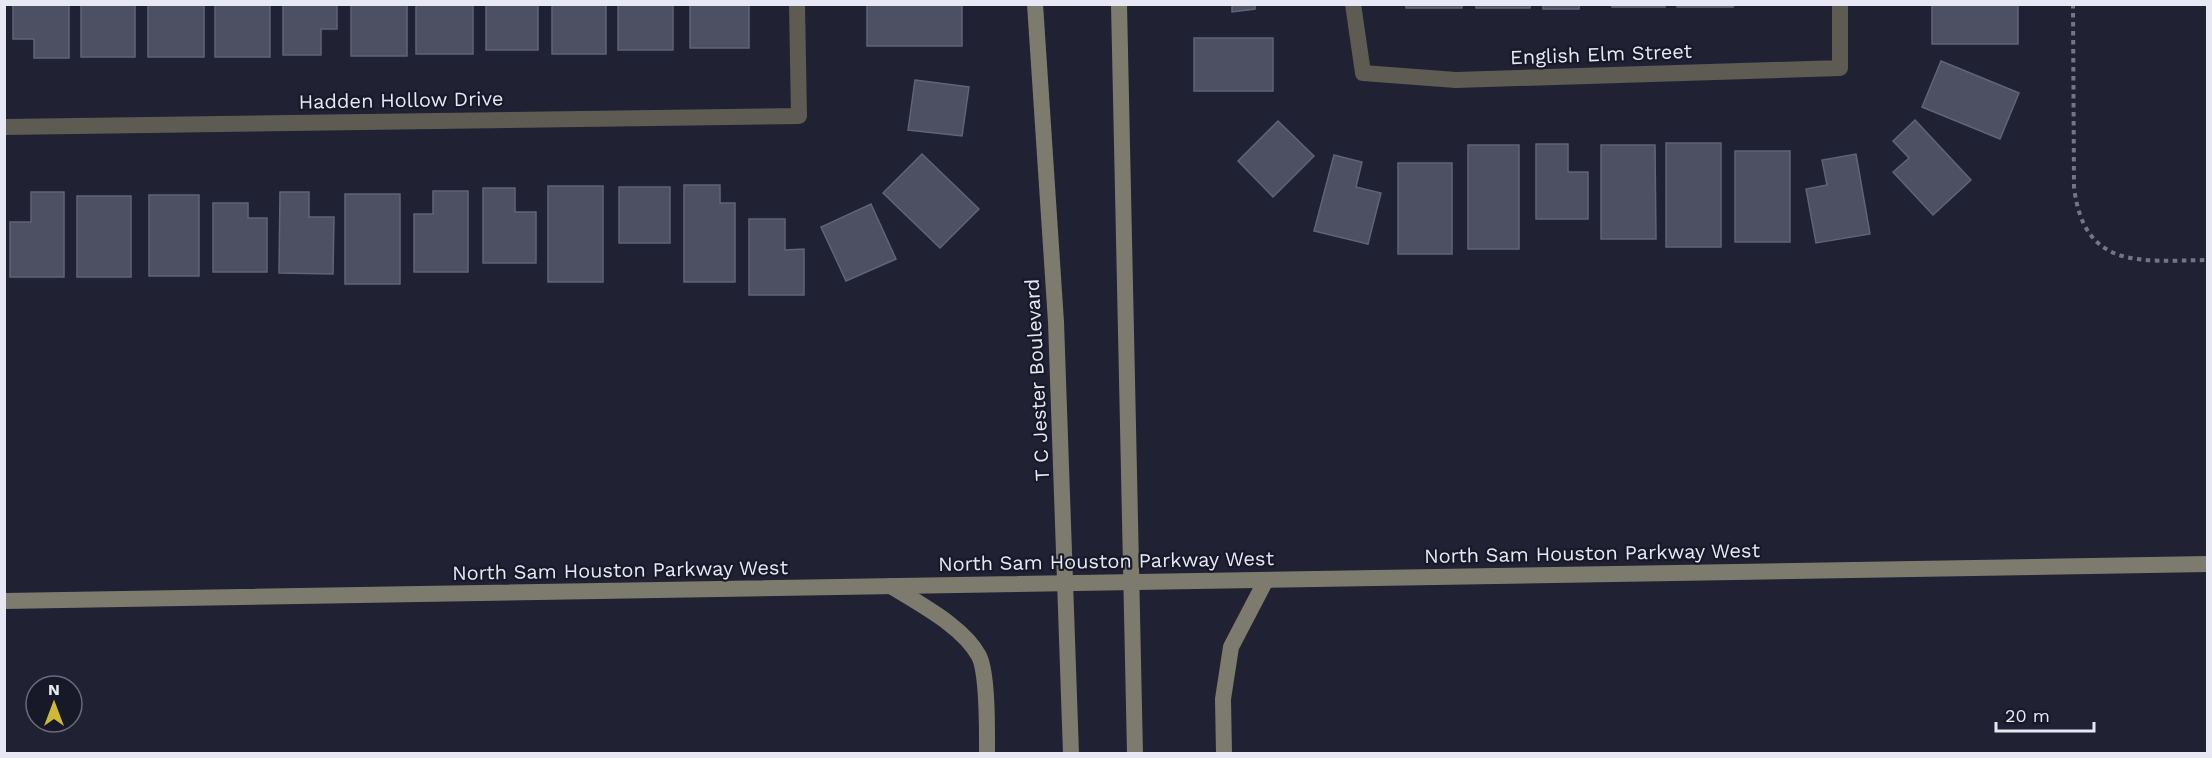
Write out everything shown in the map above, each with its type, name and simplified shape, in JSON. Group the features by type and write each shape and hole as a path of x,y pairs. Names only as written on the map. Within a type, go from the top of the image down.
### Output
{"main road":[{"name":"T C Jester Boulevard","path":"1035,4 1056,322 1067,583 1071,753"},
{"path":"1119,4 1135,753"},
{"name":"North Sam Houston Parkway West","path":"4,600 2208,564"},
{"path":"1224,753 1223,699 1231,647 1266,580"},
{"path":"891,586 952,626 979,656 987,705 987,753"}],"street":[{"name":"Hadden Hollow Drive","path":"4,127 799,116 797,4"},
{"name":"English Elm Street","path":"1353,4 1363,73 1456,80 1840,68 1840,4"}],"path":[{"path":"2073,4 2074,187 2076,206 2087,234 2099,246 2113,254 2140,259 2208,260"}],"building":[{"path":"13,4 69,4 69,58 34,58 34,39 13,39"},
{"path":"81,4 135,4 135,57 81,57"},
{"path":"148,4 204,4 204,57 148,57"},
{"path":"215,4 270,4 270,57 215,57"},
{"path":"283,4 337,4 337,29 321,29 321,55 283,55"},
{"path":"351,4 407,4 407,56 351,56"},
{"path":"416,4 473,4 473,54 416,54"},
{"path":"486,4 538,4 538,50 486,50"},
{"path":"552,4 606,4 606,54 552,54"},
{"path":"618,4 673,4 673,50 618,50"},
{"path":"690,4 749,4 749,48 690,48"},
{"path":"867,4 962,4 962,46 867,46"},
{"path":"1232,4 1255,4 1255,9 1232,12"},
{"path":"1406,4 1462,4 1462,8 1406,8"},
{"path":"1476,4 1530,4 1530,8 1476,8"},
{"path":"1543,4 1579,4 1579,9 1543,9"},
{"path":"1612,4 1665,4 1665,7 1612,7"},
{"path":"1677,4 1733,4 1733,7 1677,7"},
{"path":"1932,4 2018,4 2018,44 1932,44"},
{"path":"1194,38 1273,38 1273,91 1194,91"},
{"path":"1941,61 2019,93 2000,139 1922,107"},
{"path":"915,80 969,87 962,136 908,130"},
{"path":"1915,120 1971,180 1933,215 1893,172 1909,158 1893,141"},
{"path":"1278,121 1314,156 1273,197 1238,161"},
{"path":"1666,143 1721,143 1721,247 1666,247"},
{"path":"1536,144 1568,144 1568,172 1588,172 1588,219 1536,219"},
{"path":"1468,145 1519,145 1519,249 1468,249"},
{"path":"1601,145 1655,145 1656,239 1601,239"},
{"path":"1735,151 1790,151 1790,242 1735,242"},
{"path":"922,154 979,209 940,248 883,193"},
{"path":"1856,154 1870,234 1816,243 1806,189 1827,185 1822,160"},
{"path":"1334,155 1362,162 1356,187 1381,193 1368,244 1314,231"},
{"path":"1398,163 1452,163 1452,254 1398,254"},
{"path":"684,185 720,185 720,203 735,203 735,282 684,282"},
{"path":"548,186 603,186 603,282 548,282"},
{"path":"619,187 670,187 670,243 619,243"},
{"path":"483,188 515,188 515,212 536,212 536,263 483,263"},
{"path":"433,191 468,191 468,272 414,272 414,214 433,214"},
{"path":"31,192 64,192 64,277 10,277 10,222 31,222"},
{"path":"280,192 309,192 309,217 334,217 333,274 279,273"},
{"path":"345,194 400,194 400,284 345,284"},
{"path":"149,195 199,195 199,276 149,276"},
{"path":"77,196 131,196 131,277 77,277"},
{"path":"213,203 248,203 248,218 267,218 267,272 213,272"},
{"path":"871,204 896,259 846,281 821,227"},
{"path":"749,219 785,219 785,250 804,249 804,295 749,295"}]}
